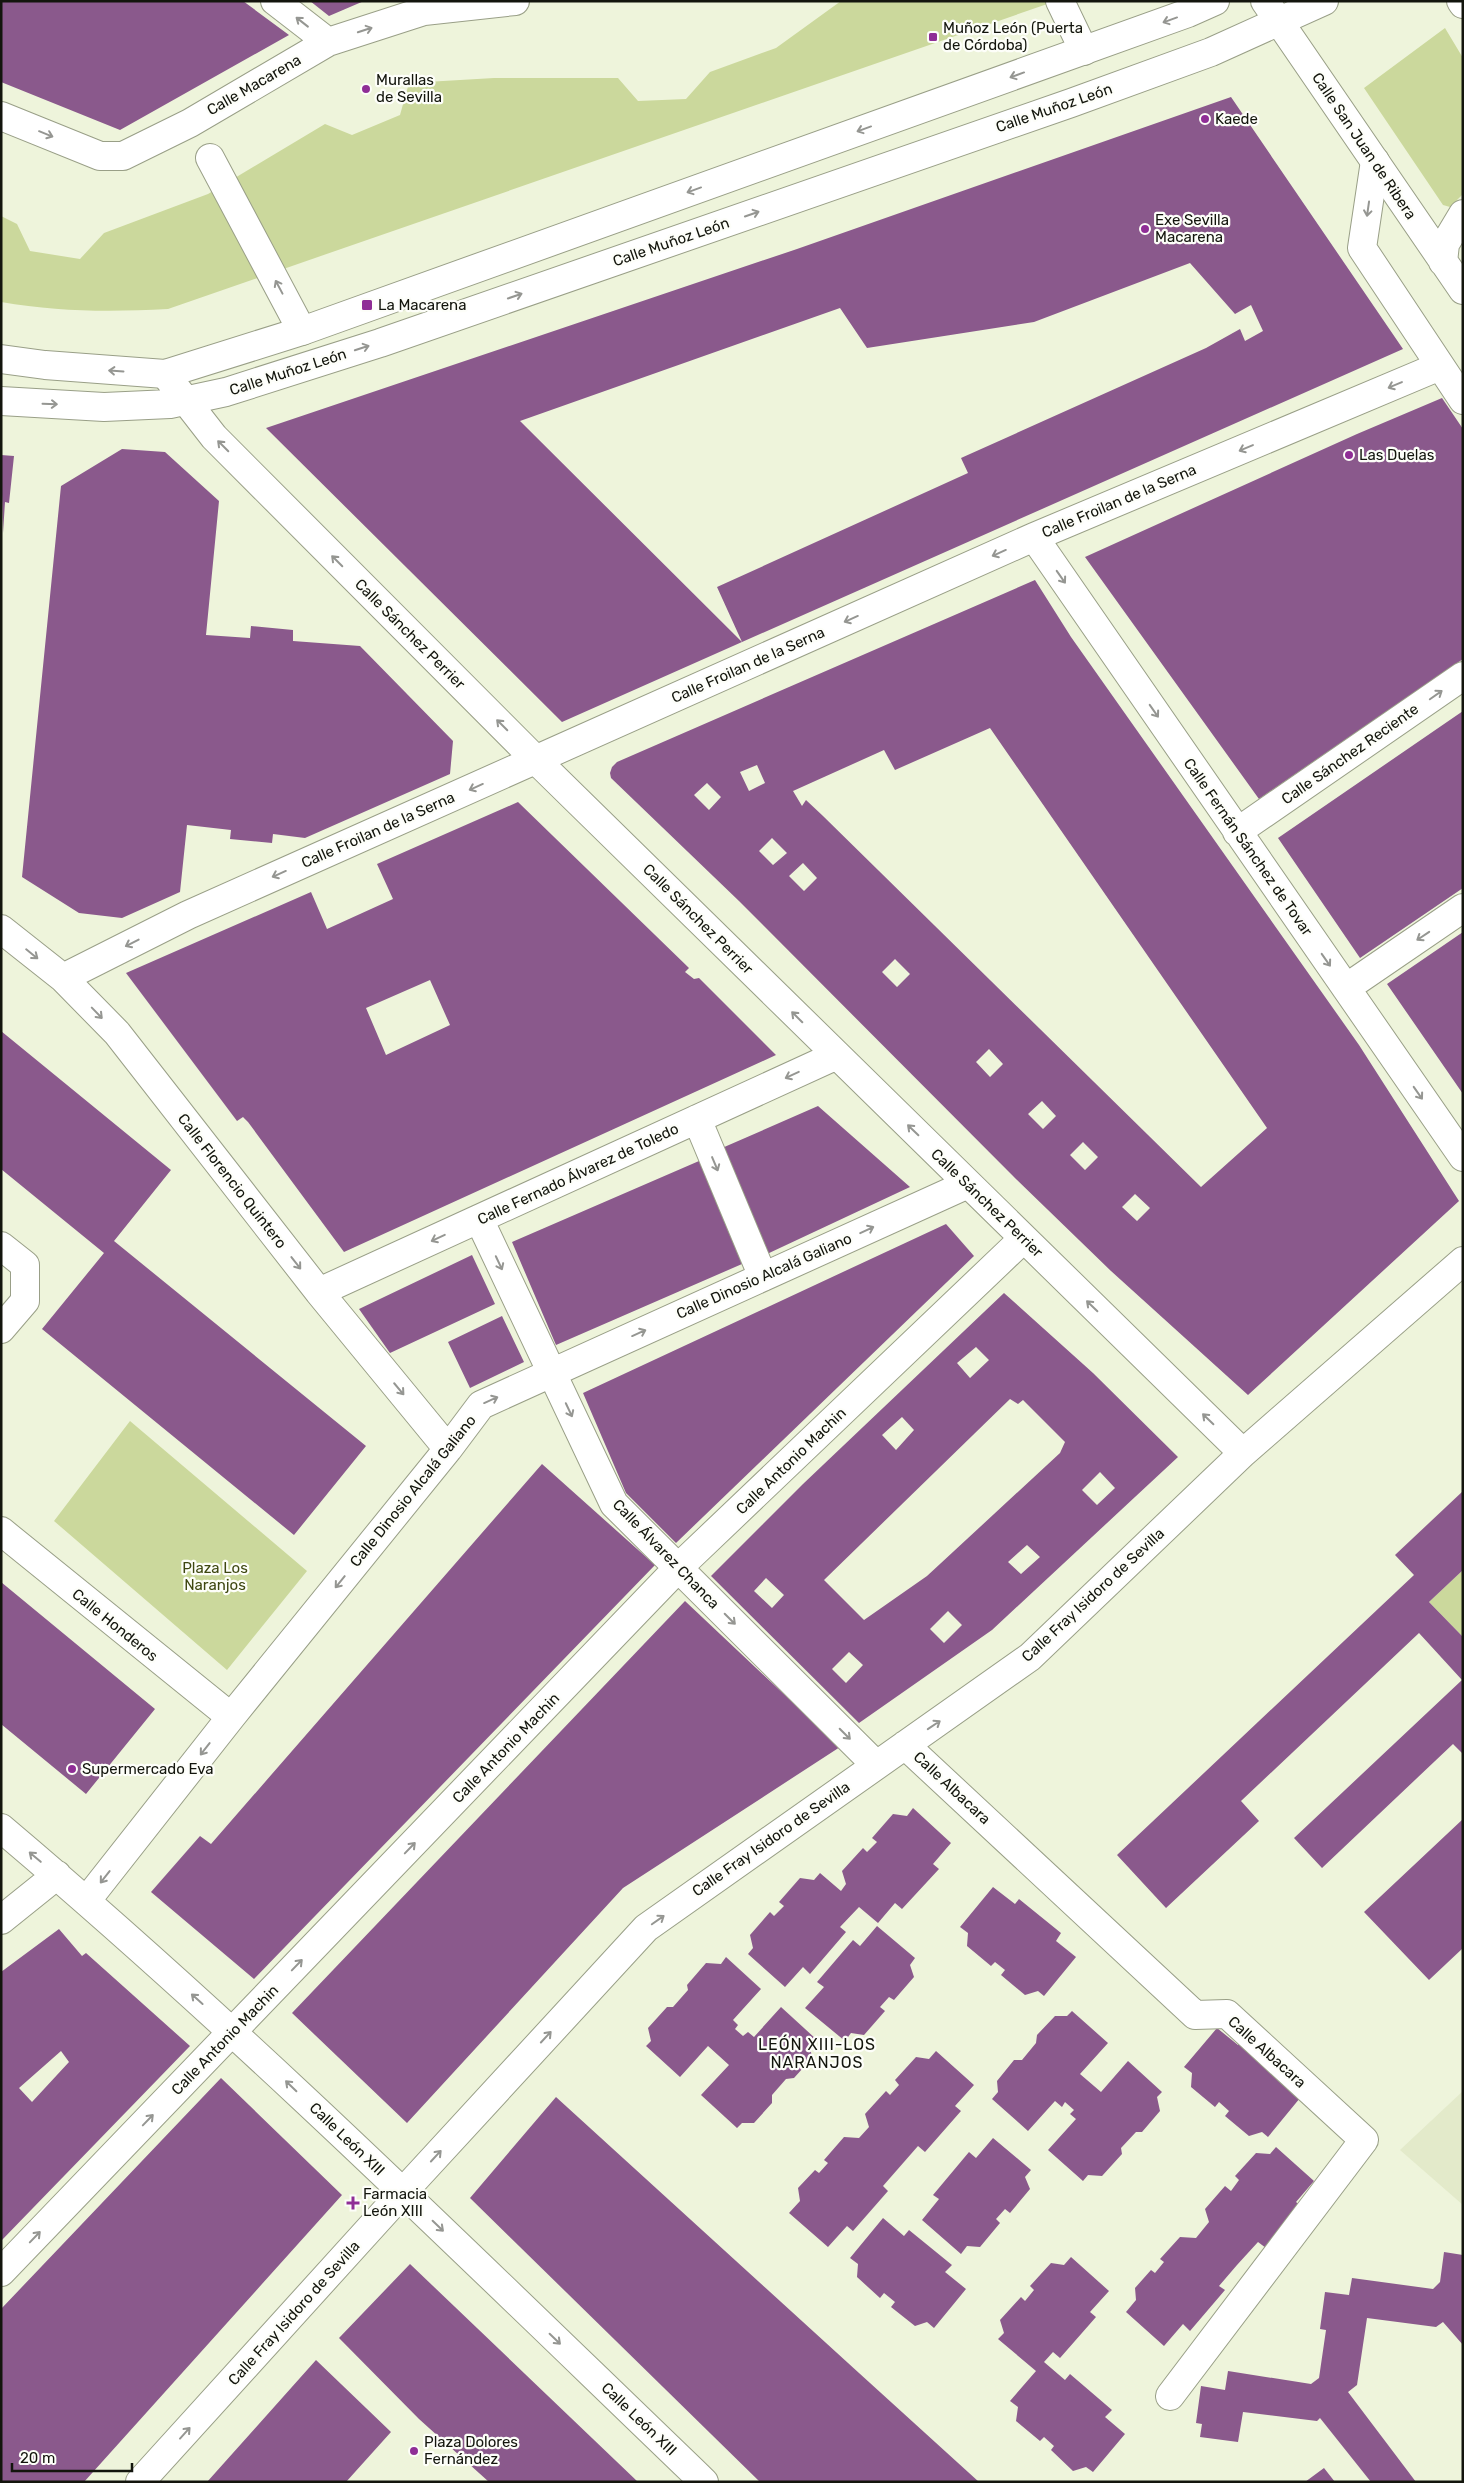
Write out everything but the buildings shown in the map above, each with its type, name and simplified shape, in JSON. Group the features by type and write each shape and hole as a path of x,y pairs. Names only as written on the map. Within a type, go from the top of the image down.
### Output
{"street":[{"path":"275,1 328,42"},
{"name":"Calle Macarena","path":"1,116 100,156 124,156 190,123 328,42 424,11 515,1"},
{"path":"1060,1 1084,51"},
{"path":"1,359 45,365 164,374 302,330 1084,51 1188,13 1215,1"},
{"name":"Calle Muñoz León","path":"1,401 104,407 170,404 226,392 380,343 1211,52 1272,12 1324,1"},
{"name":"Calle San Juan de Ribera","path":"1272,12 1463,290"},
{"path":"190,123 302,330"},
{"path":"1375,161 1362,248 1463,400"},
{"path":"1443,262 1445,244 1463,214"},
{"name":"Calle Froilan de la Serna","path":"63,978 188,915 1034,537 1440,366"},
{"name":"Calle Sánchez Perrier","path":"164,374 214,437 536,760 1243,1454"},
{"name":"Calle Fernán Sánchez de Tovar","path":"1034,537 1463,1157"},
{"name":"Calle Sánchez Reciente","path":"1237,832 1463,676"},
{"path":"1346,988 1463,908"},
{"name":"Calle Florencio Quintero","path":"1,929 63,978 116,1033 319,1292 448,1449"},
{"name":"Calle Fernado Álvarez de Toledo","path":"319,1292 837,1055"},
{"path":"697,1119 763,1277"},
{"name":"Calle Dinosio Alcalá Galiano","path":"87,1900 231,1717 448,1449 481,1405 968,1184"},
{"name":"Calle Álvarez Chanca","path":"478,1219 614,1504 876,1765"},
{"name":"Calle Antonio Machin","path":"1,2272 678,1568 1023,1238"},
{"path":"1,1246 25,1265 24,1301 1,1329"},
{"name":"Calle Fray Isidoro de Sevilla","path":"140,2482 646,1928 1030,1657 1243,1454 1463,1261"},
{"name":"Calle Honderos","path":"1,1531 231,1717"},
{"name":"Calle Albacara","path":"905,1745 1195,2015 1227,2014 1364,2140 1170,2396"},
{"name":"Calle León XIII","path":"1,1828 87,1900 233,2031 704,2482"},
{"path":"1,1920 57,1875"}],"shaded area":[{"path":"1463,2091 1463,2205 1400,2150"}],"green space":[{"path":"841,1 1056,1 168,309 84,310 43,308 1,302 1,216 17,224 30,251 80,259 104,233 208,194 325,124 352,135 400,115 409,83 494,78 618,78 638,101 686,99 710,72 776,48"},
{"path":"1445,28 1463,58 1463,194 1450,207 1443,205 1364,88"},
{"name":"Plaza Los Naranjos","path":"130,1421 307,1571 227,1670 54,1521"},
{"path":"1463,1570 1463,1637 1429,1602"}],"place":[{"name":"Muñoz León (Puerta de Córdoba)","path":"933,37"},
{"name":"Murallas de Sevilla","path":"366,89"},
{"name":"Kaede","path":"1205,119"},
{"name":"Exe Sevilla Macarena","path":"1145,229"},
{"name":"La Macarena","path":"367,305"},
{"name":"Las Duelas","path":"1349,455"},
{"name":"Supermercado Eva","path":"72,1769"},
{"name":"Farmacia León XIII","path":"353,2203"},
{"name":"Plaza Dolores Fernández","path":"414,2451"}],"district":[{"name":"LEÓN XIII-LOS NARANJOS","path":"817,2053"}]}
